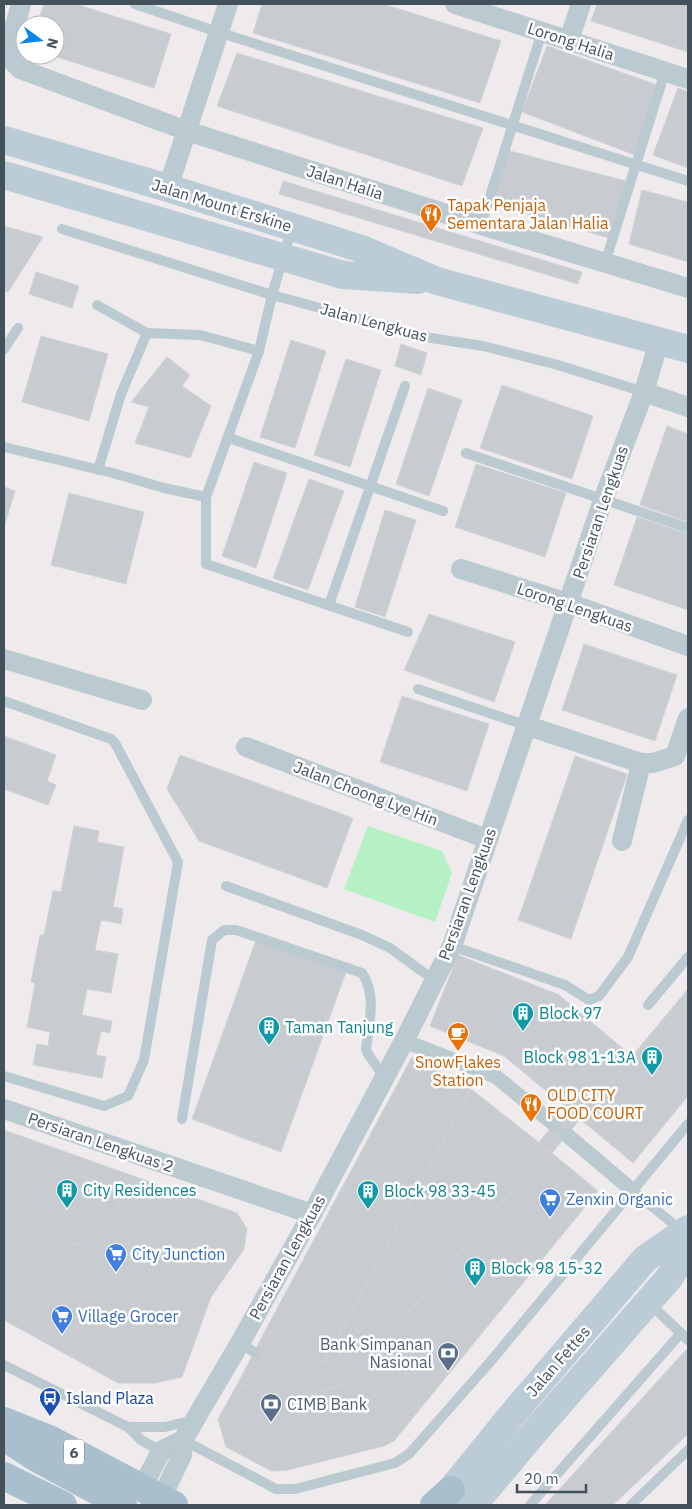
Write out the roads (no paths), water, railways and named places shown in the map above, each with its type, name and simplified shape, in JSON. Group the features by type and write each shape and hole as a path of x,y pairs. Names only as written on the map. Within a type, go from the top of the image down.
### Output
{"main road":[{"name":"Jalan Mount Erskine","path":"5,147 168,188 359,248 437,281 688,349"},
{"name":"Jalan Mount Erskine","path":"4,175 343,275 437,281"},
{"path":"66,193 88,184 147,200 158,197 168,188"},
{"path":"168,188 168,197 178,211 245,231 284,257"},
{"name":"Jalan Fettes","path":"473,1505 537,1428 669,1278 687,1236"},
{"name":"Jalan Fettes","path":"442,1500 645,1259 687,1236"},
{"name":"6","path":"4,1421 49,1439 150,1499"},
{"path":"4,1437 38,1460 150,1499"},
{"path":"4,1476 63,1505"}],"street":[{"name":"Jalan Halia","path":"21,4 9,46 10,58 20,69 187,131 480,225 688,288"},
{"path":"168,188 228,4"},
{"name":"Lorong Halia","path":"454,4 688,79"},
{"path":"569,40 581,4"},
{"name":"Persiaran Lengkuas","path":"150,1499 182,1455 183,1440 194,1420 247,1347 312,1214 452,946 525,725 603,500 644,392 659,341"},
{"name":"Jalan Lengkuas","path":"644,392 688,407"},
{"name":"Lorong Lengkuas","path":"461,569 568,603 688,646"},
{"path":"4,659 142,700"},
{"path":"525,725 641,763 654,763 674,756 688,718"},
{"name":"Jalan Choong Lye Hin","path":"246,747 487,839"},
{"path":"622,841 641,763"},
{"path":"404,1041 495,1076 554,1124"},
{"name":"Persiaran Lengkuas 2","path":"4,1109 312,1214"},
{"path":"567,1135 632,1190"},
{"path":"150,1499 161,1451 183,1440"}],"lane":[{"path":"135,4 688,181"},
{"path":"480,225 542,32"},
{"path":"605,263 665,72"},
{"path":"293,227 272,295 259,351 229,438 206,496 206,564 408,632"},
{"name":"Jalan Lengkuas","path":"62,229 272,295 431,338 483,346 549,363 644,392"},
{"path":"97,305 146,333 200,335 259,351"},
{"path":"4,349 18,328"},
{"path":"98,470 121,394 146,333"},
{"path":"329,605 405,386"},
{"path":"229,438 443,511"},
{"path":"4,447 164,488 206,496"},
{"path":"466,453 688,528"},
{"path":"418,689 525,725"},
{"path":"4,701 111,739 115,743 178,862 144,1060 128,1096 104,1106 4,1076"},
{"path":"452,946 565,985 589,1000 599,996 628,957 688,820"},
{"path":"226,886 362,935 390,948 434,980"},
{"path":"182,1119 212,940 224,930 236,930 362,973 368,982 371,999 366,1049 384,1077"},
{"path":"648,1006 688,957"},
{"path":"183,1440 276,1489 295,1489 395,1463 409,1454 491,1361 688,1124"},
{"path":"632,1190 687,1236"},
{"path":"530,1505 685,1337 648,1302"},
{"path":"4,1365 128,1427 140,1440 161,1451"},
{"path":"128,1427 165,1428 194,1420"},
{"path":"631,1505 688,1450"}],"place":[{"name":"Tapak Penjaja Sementara Jalan Halia","path":"431,233"},
{"name":"Block 97","path":"523,1032"},
{"name":"Taman Tanjung","path":"269,1046"},
{"name":"SnowFlakes Station","path":"458,1052"},
{"name":"Block 98 1-13A","path":"652,1076"},
{"name":"OLD CITY FOOD COURT","path":"531,1123"},
{"name":"City Residences","path":"67,1209"},
{"name":"Block 98 33-45","path":"368,1210"},
{"name":"Zenxin Organic","path":"550,1218"},
{"name":"City Junction","path":"116,1273"},
{"name":"Block 98 15-32","path":"475,1287"},
{"name":"Village Grocer","path":"62,1335"},
{"name":"Bank Simpanan Nasional","path":"448,1372"},
{"name":"Island Plaza","path":"50,1417"},
{"name":"CIMB Bank","path":"271,1423"}]}
